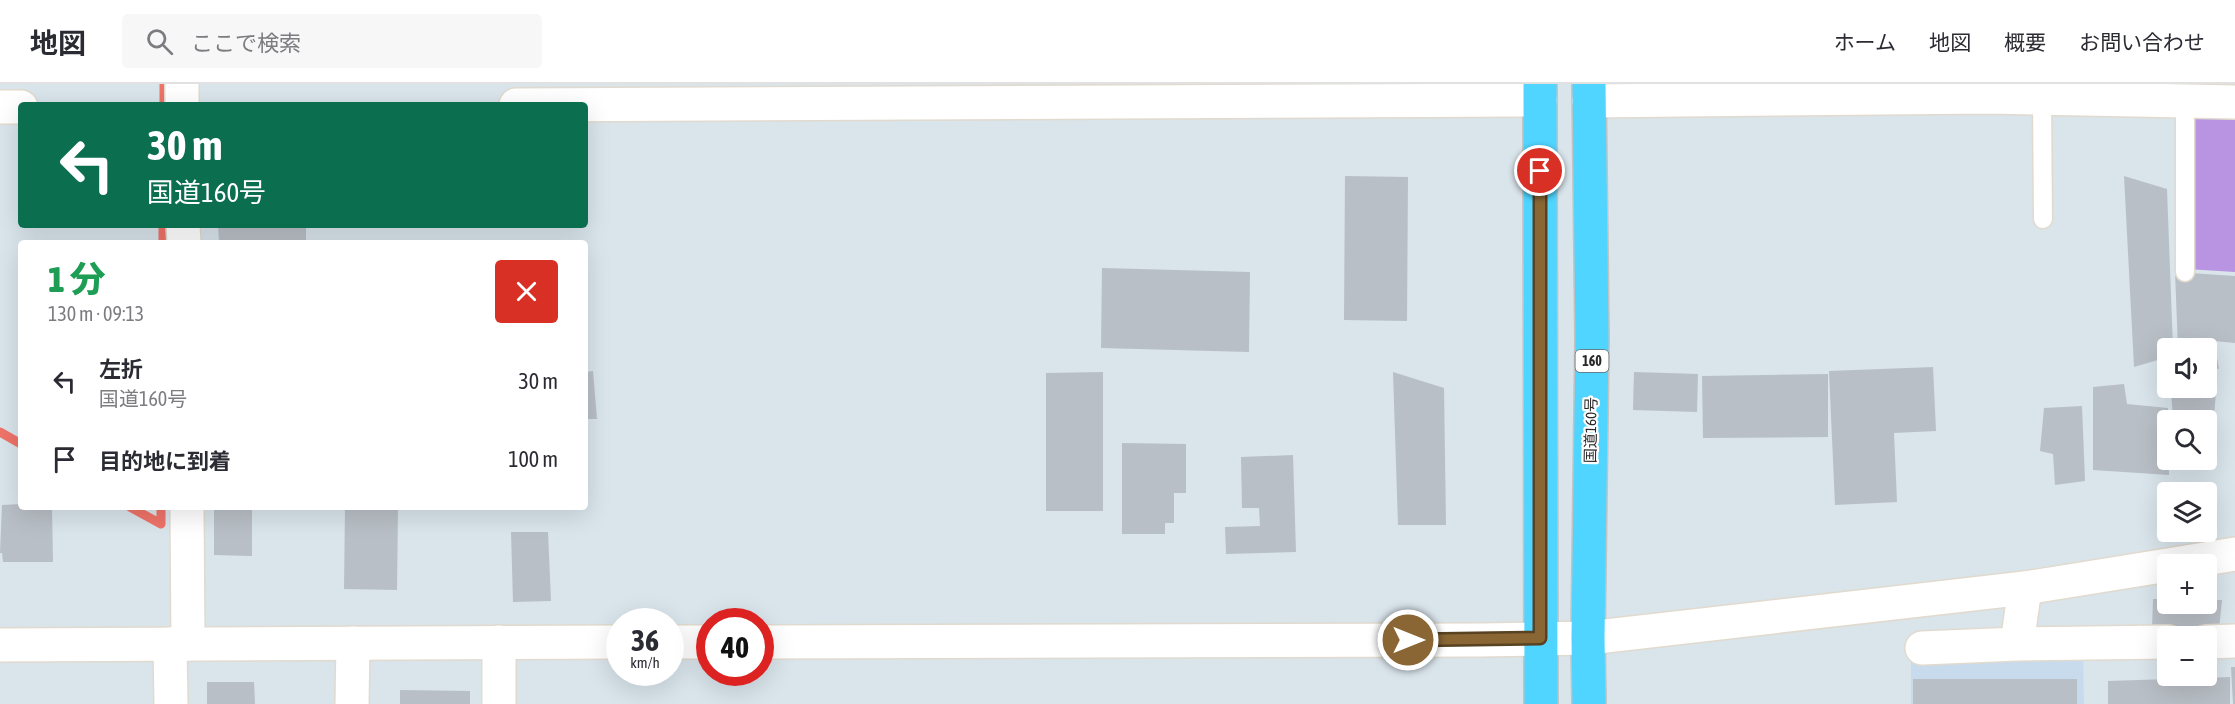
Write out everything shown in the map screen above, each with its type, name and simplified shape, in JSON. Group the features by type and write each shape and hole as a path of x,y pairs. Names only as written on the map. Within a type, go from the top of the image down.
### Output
{"highway":[{"path":"1540,92 1541,704"},
{"name":"国道160号","path":"1589,93 1592,339 1589,704"}],"street":[{"path":"182,84 182,102"},
{"path":"1589,93 1989,91 2042,98 2235,102"},
{"path":"588,104 1157,93 1540,92"},
{"path":"0,107 18,107"},
{"path":"171,704 179,644 186,510"},
{"path":"2217,557 2235,554"},
{"path":"774,642 1588,638 2025,588 2157,567"},
{"path":"2017,644 2025,588"},
{"path":"2217,642 2235,641"},
{"path":"499,704 500,642"},
{"path":"0,645 606,642"},
{"path":"1922,648 2157,642"},
{"path":"352,704 353,643"}],"lane":[{"path":"2042,98 2043,219"},
{"path":"2184,272 2185,102"}],"shaded area":[{"path":"2189,107 2235,107 2235,272 2187,269"},
{"path":"2083,656 2084,704 1911,704 1911,659"}],"building":[{"path":"1345,176 1408,177 1407,321 1344,320"},
{"path":"2124,176 2167,189 2173,338 2157,338 2157,360 2134,367"},
{"path":"218,228 306,228 306,240 219,240"},
{"path":"1102,268 1250,272 1249,352 1101,348"},
{"path":"2175,272 2235,276 2235,343 2217,341 2217,338 2178,338"},
{"path":"1933,367 1936,431 1894,433 1897,502 1835,505 1829,371"},
{"path":"593,371 597,419 588,419 588,372"},
{"path":"1103,372 1103,511 1046,511 1046,373"},
{"path":"1393,372 1444,388 1446,525 1398,525"},
{"path":"1634,372 1698,374 1697,412 1633,410"},
{"path":"1828,374 1828,437 1703,438 1702,376"},
{"path":"2124,384 2127,404 2168,408 2168,410 2157,410 2157,470 2169,470 2169,475 2093,470 2093,387"},
{"path":"2171,398 2216,398 2215,410 2172,410"},
{"path":"2082,406 2085,481 2055,485 2053,454 2040,451 2044,408"},
{"path":"1122,443 1186,444 1186,493 1174,493 1174,523 1165,523 1165,534 1122,534"},
{"path":"1293,455 1296,552 1226,554 1225,527 1260,526 1259,508 1242,508 1241,457"},
{"path":"18,504 18,510 52,510 53,562 3,562 2,553 0,553 2,505"},
{"path":"214,510 252,510 252,556 214,555"},
{"path":"345,510 398,510 397,590 344,589"},
{"path":"511,532 548,532 551,601 513,602"},
{"path":"2153,599 2157,599 2157,614 2217,614 2217,600 2222,600 2219,630 2217,626 2157,626 2157,628 2152,628"},
{"path":"2231,667 2235,667 2235,704 2233,704"},
{"path":"2217,677 2230,677 2230,704 2108,704 2108,681 2157,679 2157,686 2217,686"},
{"path":"1913,679 2077,679 2077,704 1913,704"},
{"path":"207,682 254,682 255,704 207,704"},
{"path":"400,690 470,691 470,704 400,704"}],"waterway":[{"path":"164,84 164,102"},
{"path":"163,228 163,240"},
{"path":"0,432 18,442"},
{"path":"135,510 161,524 161,510"}],"route":[{"path":"1408,640 1540,638 1540,171"}]}
